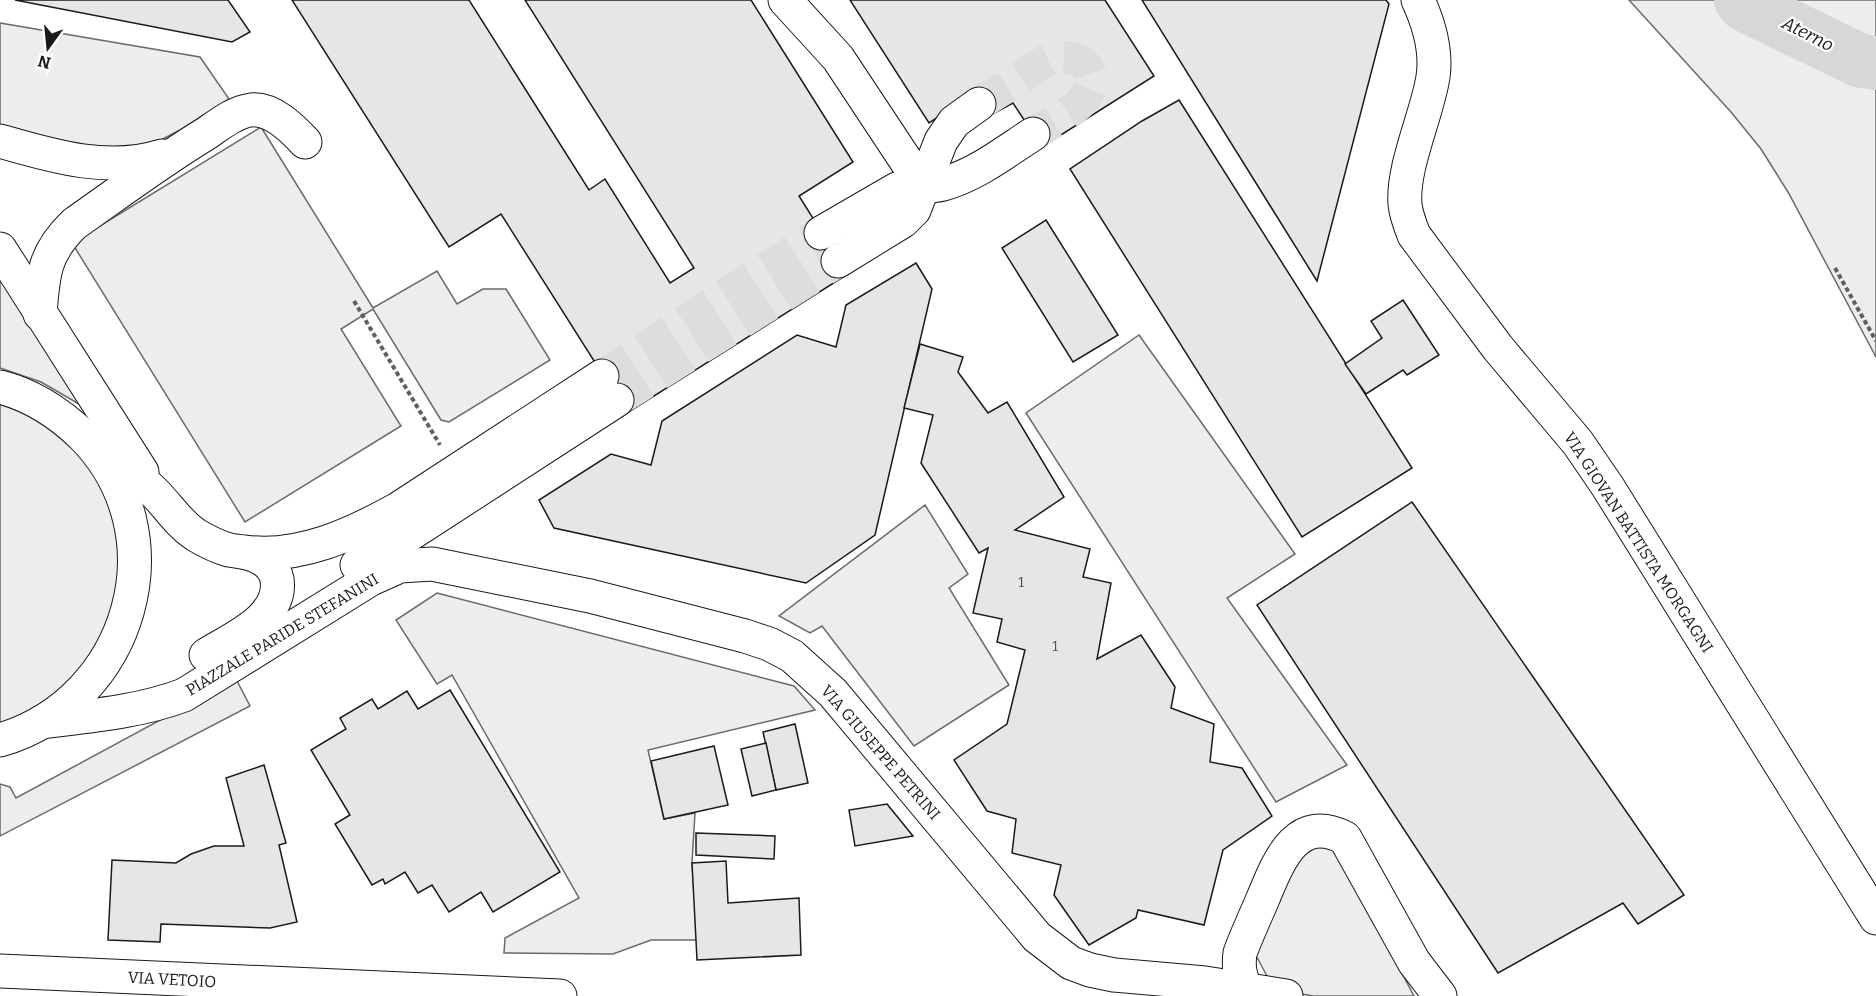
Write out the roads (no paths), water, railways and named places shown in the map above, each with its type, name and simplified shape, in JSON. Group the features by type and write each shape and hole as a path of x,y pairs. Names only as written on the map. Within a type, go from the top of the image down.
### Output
{"street":[{"path":"785,0 838,58 924,188"},
{"name":"VIA GIOVAN BATTISTA MORGAGNI","path":"1418,0 1429,25 1433,52 1433,76 1406,183 1404,202 1407,218 1422,248 1498,348 1578,443 1876,918"},
{"path":"838,261 903,221 914,210 935,153 948,130 962,115 979,104"},
{"path":"40,314 44,273 54,247 63,235 74,224 175,152 237,114 253,110 266,112 281,120 305,142"},
{"path":"821,233 890,192 903,187 924,188 942,184 962,176 1033,134"},
{"path":"0,141 51,155 89,162 121,164 146,161 175,152"},
{"path":"0,249 156,494"},
{"name":"PIAZZALE PARIDE STEFANINI","path":"0,387 14,390 43,404 69,423 156,494 180,522 194,534 219,546 242,551 262,559 276,574 278,586 275,598 271,608 261,619 158,686 132,709"},
{"path":"242,551 276,554 295,552 346,535 398,509 456,472 610,388 398,542 261,619"},
{"path":"0,740 42,722 71,702 96,676 115,646 128,613 134,578 133,543 126,508 104,453 107,423 99,403"},
{"name":"PIAZZALE PARIDE STEFANINI","path":"42,722 132,709 166,702 184,695 384,572 400,566 432,564"},
{"name":"VIA GIUSEPPE PETRINI","path":"432,564 590,596 769,644 792,657 833,693 1037,937 1071,963 1114,975 1205,983 1286,996"},
{"path":"1246,989 1240,977 1238,965 1240,953 1279,862 1288,847 1298,839 1319,830 1345,838 1414,962 1435,993"},
{"name":"VIA VETOIO","path":"0,971 560,996"}],"waterway":[{"name":"Aterno","path":"1741,0 1745,5 1861,61 1876,63"}],"tunnel":[{"path":"979,104 1048,60 1067,57 1084,64 1091,78 1091,87 1086,96 1068,113 1033,134"},
{"path":"602,376 821,233"},
{"path":"617,400 838,261"}]}
